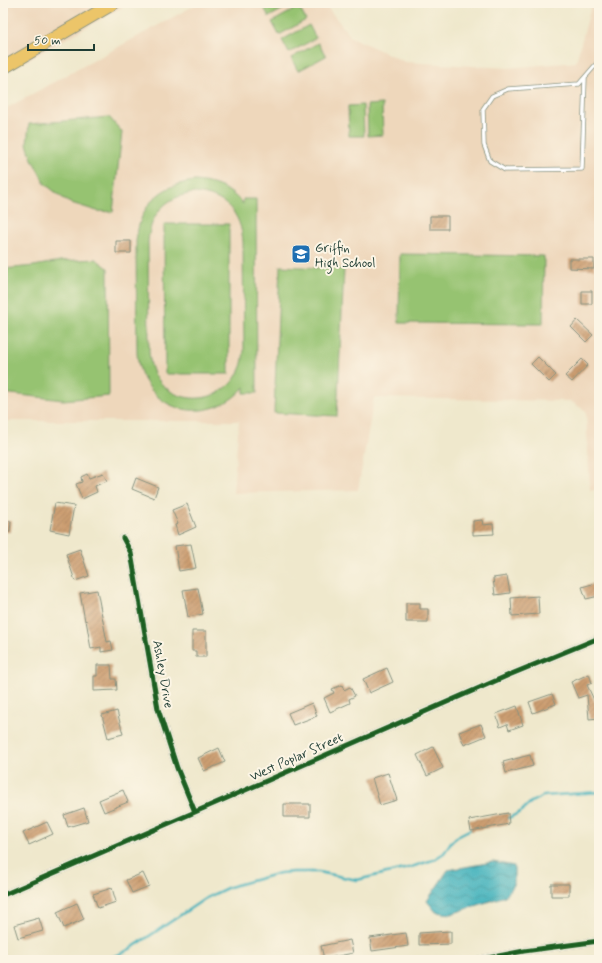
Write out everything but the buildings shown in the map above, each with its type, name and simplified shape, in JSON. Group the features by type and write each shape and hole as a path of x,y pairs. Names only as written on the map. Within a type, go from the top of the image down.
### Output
{"main road":[{"path":"3,68 114,3"}],"street":[{"name":"Ashley Drive","path":"123,538 132,553 158,709 176,768 195,812"},
{"name":"West Poplar Street","path":"3,895 509,675 599,638"},
{"path":"477,960 524,951 599,941"}],"lane":[{"path":"585,78 582,169 505,170 490,161 484,145 483,109 492,96 508,89 579,84 599,61"}],"shaded area":[{"path":"3,3 127,3 128,4 3,74"},
{"name":"Griffin High School","path":"199,3 324,3 351,37 405,62 508,68 576,62 592,3 599,3 599,490 590,490 586,411 570,401 374,398 358,490 233,493 239,421 3,421 3,110"}],"green space":[{"path":"294,3 269,17 262,4"},
{"path":"299,7 306,20 279,35 272,22"},
{"path":"309,25 316,38 289,53 282,40"},
{"path":"318,43 326,56 298,71 291,58"},
{"path":"382,104 383,135 368,136 367,105"},
{"path":"363,105 364,136 349,136 348,106"},
{"path":"109,117 122,132 113,212 97,211 68,202 45,184 32,159 27,144 29,124"},
{"path":"195,181 222,187 238,198 243,204 243,199 256,199 257,393 244,393 244,387 234,397 221,405 208,409 181,409 168,404 156,395 147,384 141,373 137,353 136,241 138,228 147,207 154,199 162,192 182,183","holes":["195,193 215,198 230,207 235,214 242,231 244,351 240,369 233,380 224,389 213,395 201,398 189,398 166,388 153,372 151,365 149,352 148,241 150,231 157,214 168,202 176,198"]},
{"path":"164,224 229,224 229,374 165,374"},
{"path":"400,254 544,256 543,324 399,323"},
{"path":"96,259 108,268 109,396 63,400 3,393 3,269 34,266 60,261"},
{"path":"280,266 344,269 337,416 274,413"}],"water":[{"path":"493,862 514,866 514,884 505,896 451,914 436,912 427,901 448,870"}],"waterway":[{"path":"507,819 522,811 531,802 543,796 599,792"},
{"path":"103,960 130,949 206,898 229,887 280,873 319,872 357,880 408,868 433,860 444,853 451,842 461,834 473,828"}],"cycle path":[{"path":"123,538 131,553 158,709 177,768 195,812"},
{"path":"3,895 509,675 599,638"},
{"path":"477,960 524,951 599,941"}],"place":[{"name":"Griffin High School","path":"301,254"}]}
